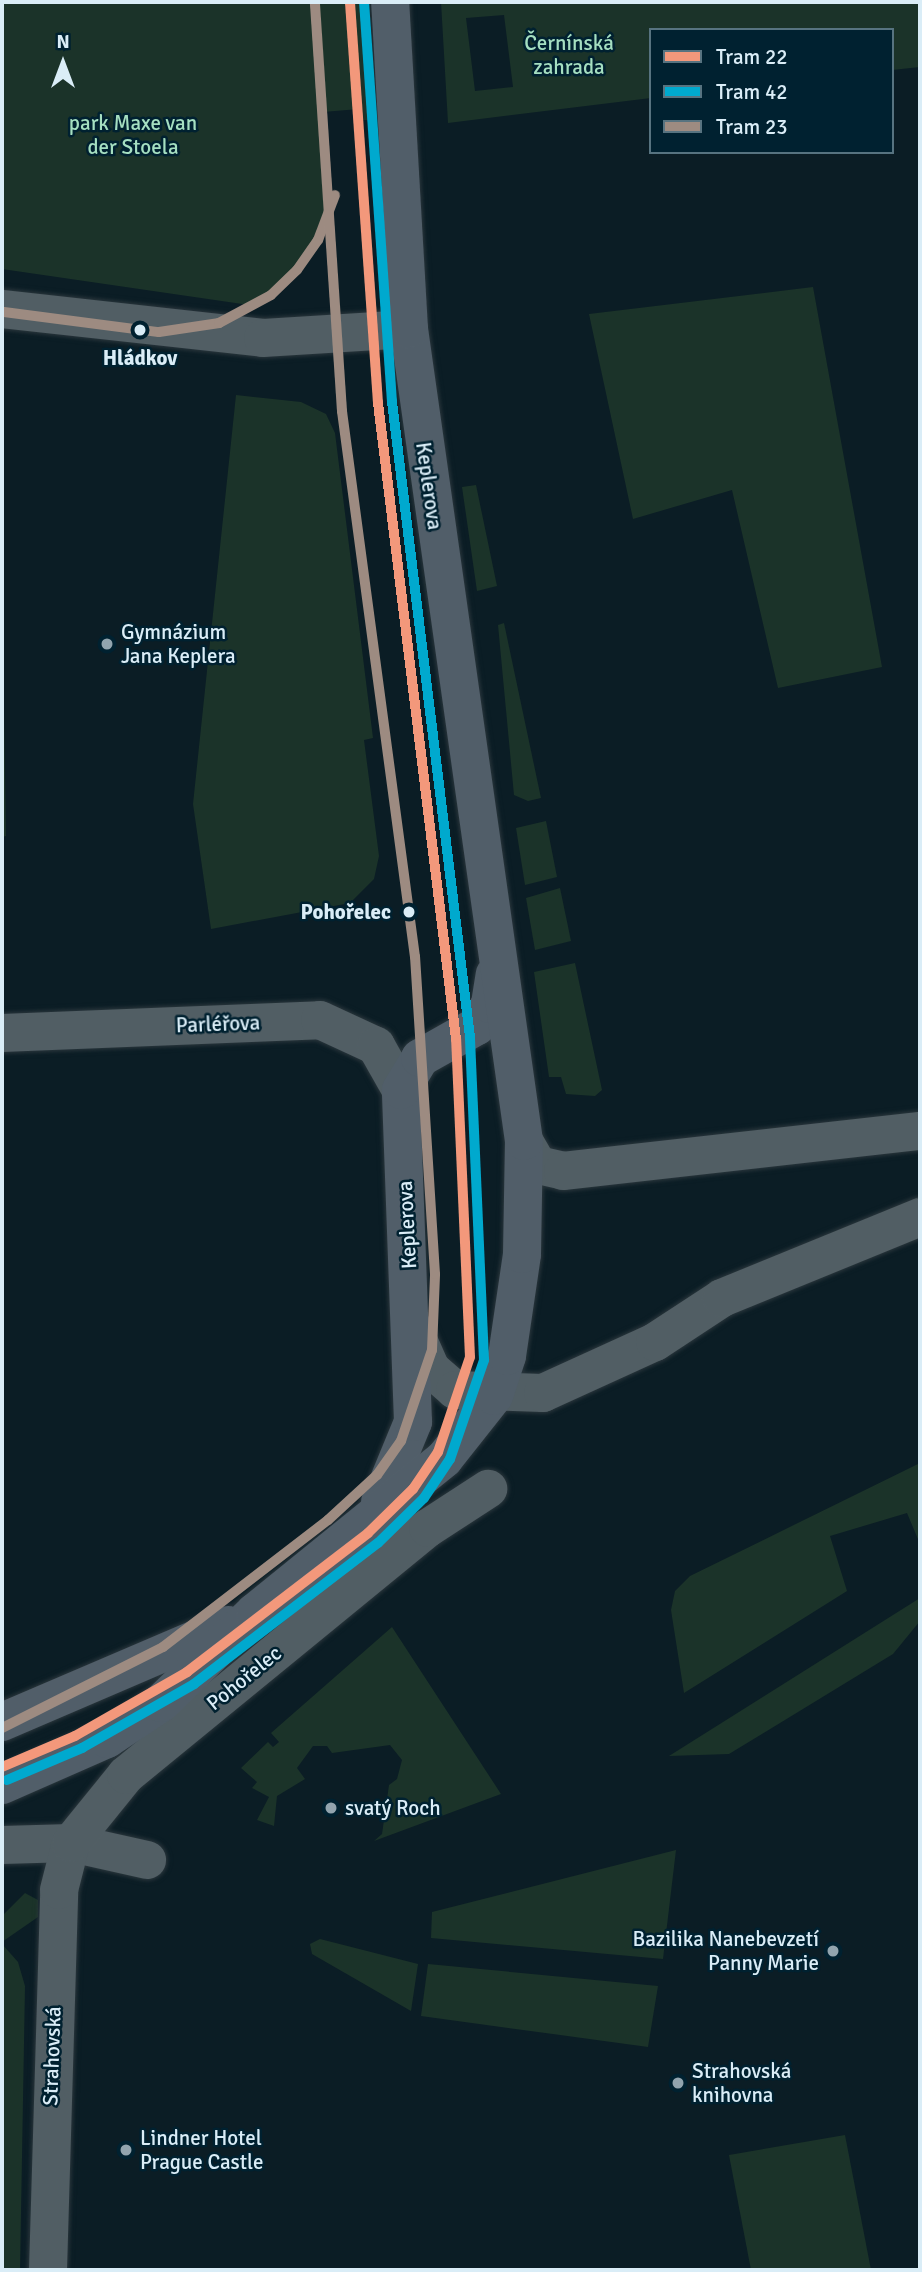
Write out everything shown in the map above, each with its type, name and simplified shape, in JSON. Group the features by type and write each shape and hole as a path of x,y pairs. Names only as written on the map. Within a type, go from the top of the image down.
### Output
{"main road":[{"name":"Keplerova","path":"390,2 409,328 495,968 517,1069 524,1141 519,1293 494,1396"},
{"name":"Keplerova","path":"371,1516 391,1485 413,1422 412,1326 401,1090 420,1058 482,1019 495,968"},
{"path":"2,1786 144,1716 255,1612 444,1459 494,1396"},
{"path":"2,1722 255,1612"}],"street":[{"path":"2,309 264,338 409,328"},
{"name":"Parléřova","path":"2,1032 320,1020 376,1046 401,1090"},
{"path":"524,1141 538,1165 563,1171 920,1131"},
{"path":"412,1326 426,1360 445,1383 494,1396 566,1385 655,1342 722,1298 920,1217"},
{"name":"Pohořelec","path":"71,1843 125,1775 428,1528 488,1489"},
{"path":"2,1845 71,1843 147,1860"},
{"name":"Strahovská","path":"48,2270 58,1903 71,1843"}],"green space":[{"name":"park Maxe van der Stoela","path":"2,2 362,2 369,120 360,120 359,109 323,112 328,221 289,282 256,306 2,269"},
{"name":"Černínská zahrada","path":"441,2 920,2 920,67 894,70 894,28 649,28 649,98 448,123","holes":["504,15 513,87 475,91 466,18"]},
{"path":"813,287 882,667 778,688 732,490 633,519 589,314"},
{"path":"236,395 301,402 326,414 335,433 373,738 364,740 379,856 374,879 350,903 211,929 193,804"},
{"path":"476,485 497,586 477,591 462,487"},
{"path":"2,584 6,836 2,837"},
{"path":"504,623 541,798 528,801 514,795 498,625"},
{"path":"546,821 557,877 525,885 516,828"},
{"path":"560,888 571,941 535,950 526,898"},
{"path":"575,963 602,1090 595,1096 566,1094 561,1077 549,1077 534,972"},
{"path":"920,1463 920,1544 907,1513 830,1536 847,1591 684,1693 671,1610 675,1591 690,1576"},
{"path":"920,1598 920,1621 893,1654 729,1754 669,1756"},
{"path":"392,1627 501,1794 374,1841 382,1834 389,1785 397,1779 402,1760 390,1745 332,1753 327,1746 313,1746 297,1768 305,1779 277,1796 274,1826 257,1820 269,1797 252,1788 257,1782 241,1768 268,1742 273,1747 279,1742 271,1733"},
{"path":"676,1850 663,1959 431,1938 432,1912"},
{"path":"25,1893 38,1900 38,1917 2,1942 2,1916"},
{"path":"320,1939 418,1964 411,2011 312,1954 310,1944"},
{"path":"2,1944 18,1962 25,1986 20,2270 2,2270"},
{"path":"428,1964 658,1986 648,2047 421,2016"},
{"path":"845,2135 871,2270 751,2270 729,2155"}],"tram line":[{"name":"22","path":"2,1767 75,1736 187,1672 368,1533 413,1489 438,1452 470,1357 456,1039 378,403 350,2"},
{"name":"42","path":"7,1780 82,1748 194,1684 378,1543 424,1498 450,1459 484,1360 470,1037 392,402 364,2"},
{"name":"23","path":"2,1728 163,1647 328,1520 377,1475 401,1441 432,1350 435,1274 415,957 342,411 315,3"},
{"name":"23","path":"4,312 159,332 219,323 271,295 297,270 318,240 335,195"}],"place":[{"name":"Hládkov","path":"140,330"},
{"name":"Gymnázium Jana Keplera","path":"107,644"},
{"name":"Pohořelec","path":"409,912"},
{"name":"svatý Roch","path":"331,1808"},
{"name":"Bazilika Nanebevzetí Panny Marie","path":"833,1951"},
{"name":"Strahovská knihovna","path":"678,2083"},
{"name":"Lindner Hotel Prague Castle","path":"126,2150"}]}
